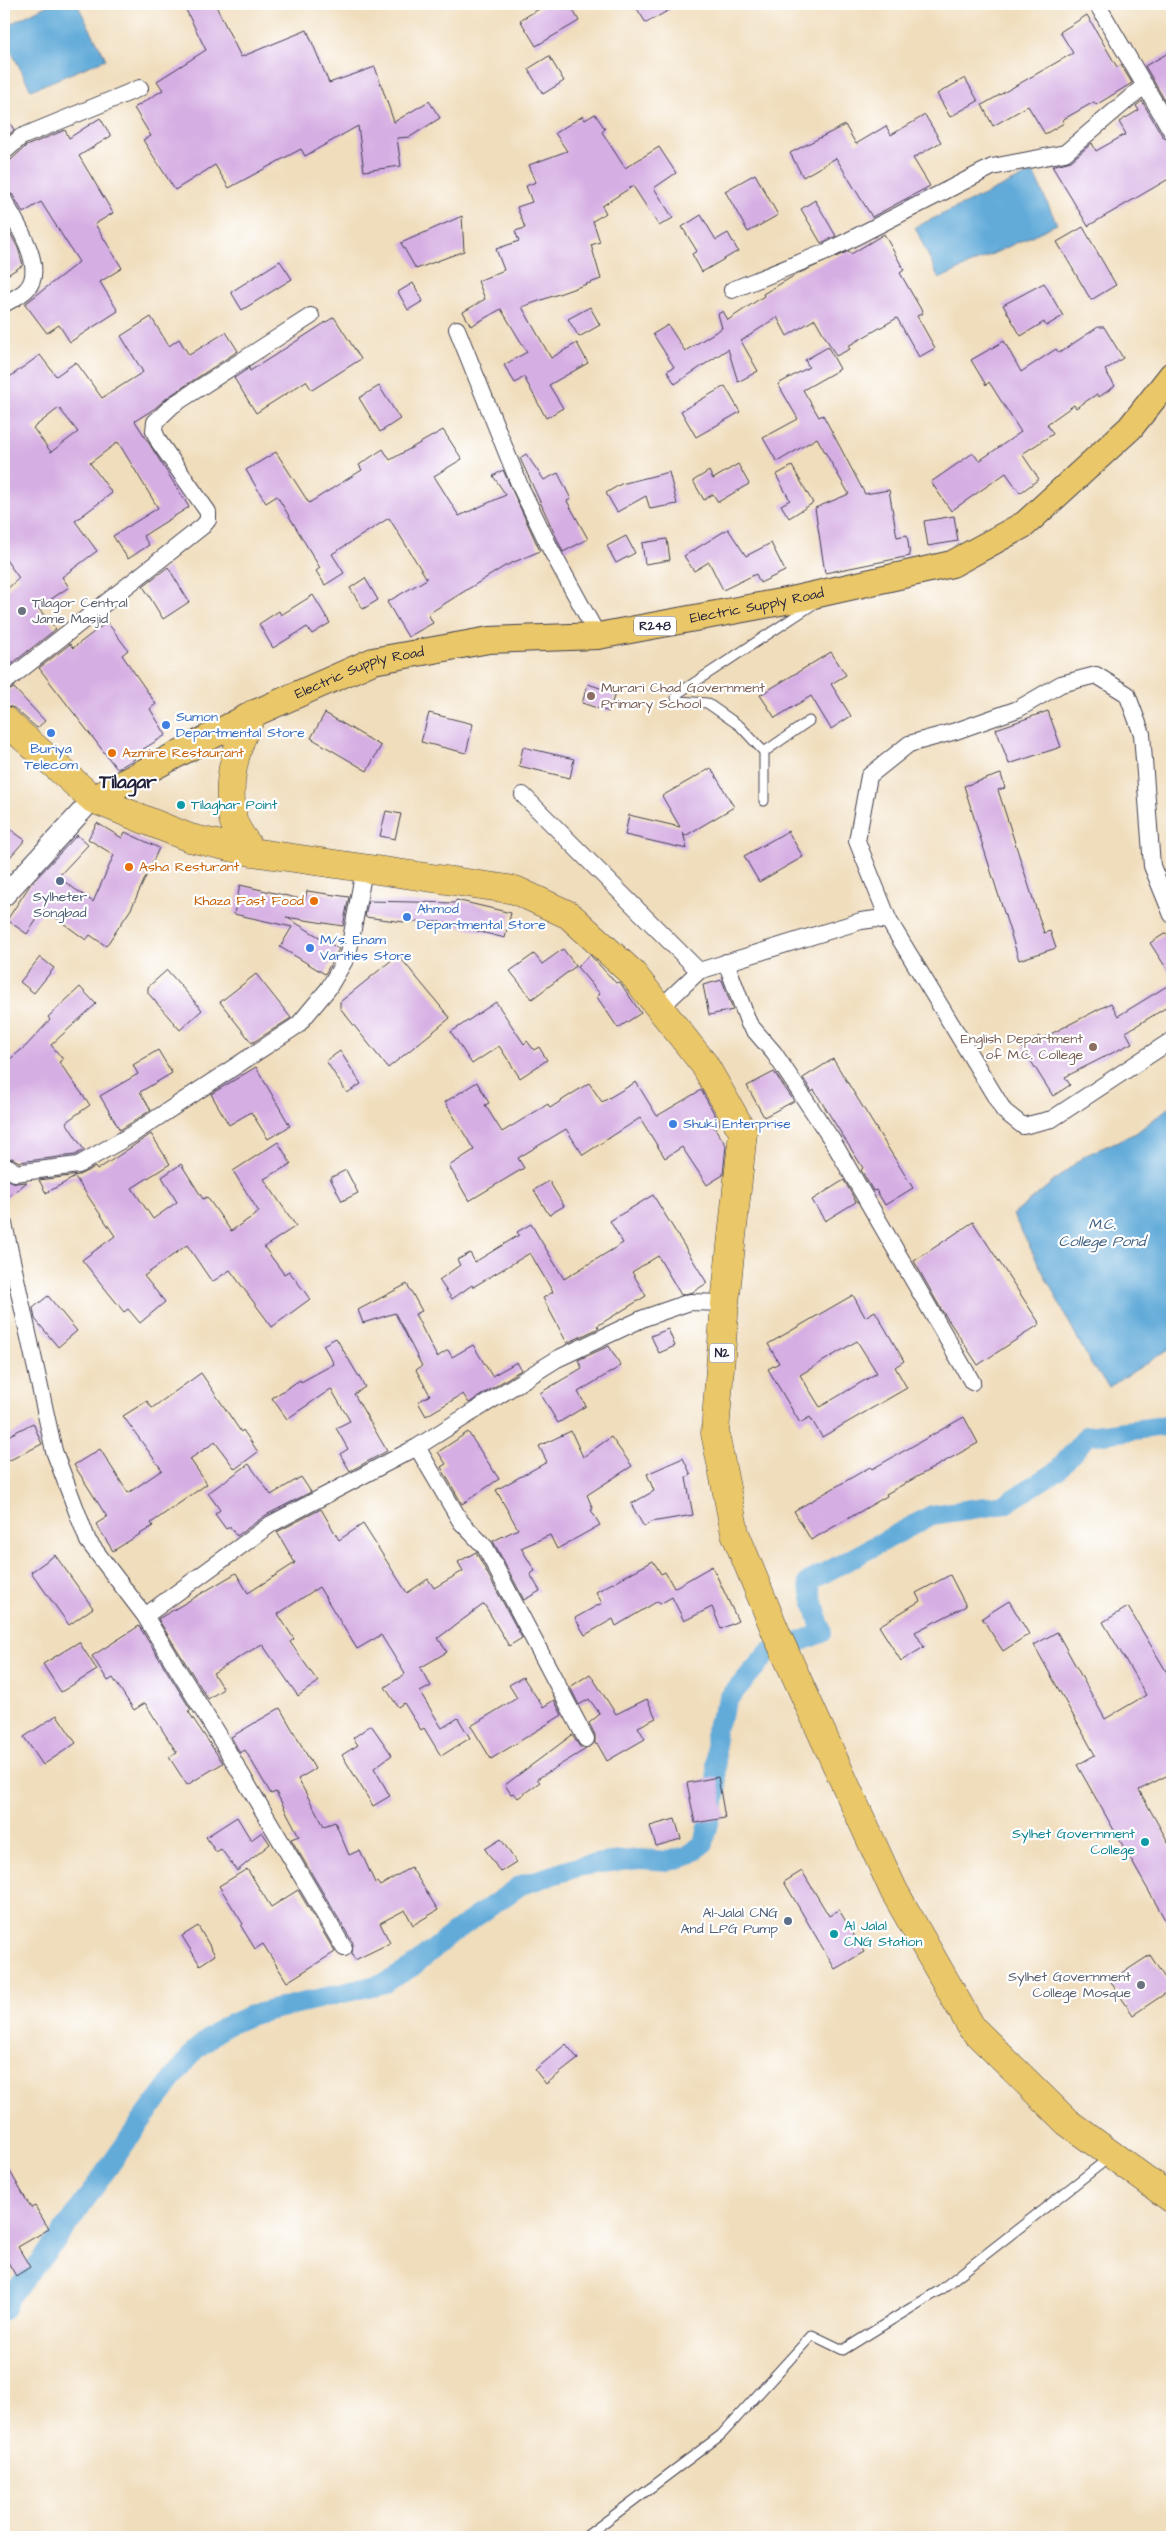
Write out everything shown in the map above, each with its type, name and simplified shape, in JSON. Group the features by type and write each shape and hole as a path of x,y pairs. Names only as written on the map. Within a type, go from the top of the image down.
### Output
{"highway":[{"path":"252,852 233,820 231,771 241,736 253,714"},
{"name":"N2","path":"4,720 93,799 190,838 252,852 364,870 515,890 569,915 632,973 704,1064 743,1132 725,1304 715,1433 735,1533 777,1634 894,1891 972,2028 1067,2122 1172,2199"}],"main road":[{"name":"Electric Supply Road","path":"93,799 253,714 373,661 489,640 598,636 835,590 952,564 1025,524 1130,428 1172,375"}],"street":[{"path":"1096,4 1172,132"},
{"path":"732,290 826,252 992,167 1066,153 1145,85"},
{"path":"4,152 22,137 140,88"},
{"path":"4,200 32,255 36,270 27,289 4,304"},
{"path":"4,683 203,526 208,520 208,512 159,442 154,431 155,422 173,405 311,316"},
{"path":"457,329 520,486 551,550 598,636"},
{"path":"1172,915 1152,866 1142,734 1127,694 1096,675 1061,684 1018,709 956,731 908,744 869,776 856,841 889,921 1004,1111 1023,1126 1052,1119 1172,1040"},
{"path":"523,795 699,971"},
{"path":"4,896 93,799"},
{"path":"4,1171 10,1168 16,1173 78,1165 131,1135 298,1025 328,989 348,955 364,870"},
{"path":"660,1009 699,971 861,921 876,919 889,921"},
{"path":"726,962 749,1024 774,1053 832,1140 972,1382"},
{"path":"4,1224 54,1451 88,1541 144,1616 224,1744 344,1948"},
{"path":"144,1616 270,1524 418,1447 566,1355 644,1318 690,1302 725,1304"},
{"path":"418,1447 461,1522 485,1547 586,1739"}],"lane":[{"path":"764,801 764,752 740,726 707,704 678,701 676,698 677,694 835,590"},
{"path":"764,752 809,721"},
{"path":"585,2537 721,2435 812,2335 843,2350 940,2290 1112,2156"}],"water":[{"path":"50,4 77,4 106,59 31,90 4,37 4,27"},
{"path":"1033,172 1057,224 939,279 915,227"},
{"name":"M.C. College Pond","path":"1172,1105 1172,1347 1109,1387 1092,1366 1013,1215 1084,1156 1136,1133"}],"building":[{"path":"183,4 215,4 241,57 307,30 329,83 375,67 394,122 429,101 440,118 410,137 397,138 401,166 364,171 358,126 305,156 301,149 229,188 215,165 175,190 143,140 151,136 134,108 163,90 157,81 206,50"},
{"path":"548,4 570,4 579,21 536,46 520,20"},
{"path":"634,4 680,4 646,23"},
{"path":"1087,15 1117,67 1121,65 1132,83 1096,105 1094,102 1062,120 1064,123 1045,134 1028,106 993,126 982,105 1073,53 1060,32"},
{"path":"1172,51 1172,113 1145,66"},
{"path":"549,56 564,81 543,94 528,69"},
{"path":"965,78 978,101 950,117 937,94"},
{"path":"1142,101 1163,137 1172,142 1172,177 1088,226 1052,166 1071,161 1092,143 1096,151 1126,134 1119,122 1139,110 1136,106"},
{"path":"4,112 14,130 4,139"},
{"path":"595,114 605,129 602,132 625,168 659,147 676,173 654,188 673,218 659,226 633,186 602,206 606,213 593,221 600,242 591,245 601,279 522,307 551,358 577,343 588,363 549,385 563,408 546,418 524,377 515,383 504,365 527,352 501,309 471,326 463,312 485,299 478,281 504,270 496,249 519,241 515,231 525,228 517,207 532,202 526,186 536,182 529,165 567,151 555,133 583,116 585,120"},
{"path":"925,115 941,142 913,158 930,186 872,217 836,158 803,177 790,153 845,125 856,144 886,126 891,135"},
{"path":"100,118 111,136 79,156 113,213 95,224 122,268 100,282 118,311 70,342 59,325 47,333 25,304 79,262 41,202 23,213 13,195 4,190 4,162 11,160 26,146 65,130 69,138"},
{"path":"755,174 778,215 748,232 725,191"},
{"path":"815,200 836,236 821,243 801,209"},
{"path":"701,215 716,240 728,233 738,251 702,272 692,254 697,251 682,227"},
{"path":"462,216 464,251 416,269 401,243"},
{"path":"4,221 18,248 23,265 4,277"},
{"path":"1083,227 1116,285 1091,300 1057,242"},
{"path":"884,234 904,270 900,273 923,313 917,316 935,348 919,357 897,318 848,346 850,349 836,356 815,319 787,336 777,317 741,341 758,371 738,382 728,349 675,384 667,371 674,367 653,334 668,325 685,351 722,328 718,314 723,311 728,320 764,296 763,294 797,274 849,251 851,254"},
{"path":"280,261 292,279 242,310 231,292"},
{"path":"413,283 423,301 408,310 398,292"},
{"path":"1044,283 1063,316 1046,326 1044,322 1021,336 1003,305"},
{"path":"590,307 600,325 579,337 568,319"},
{"path":"151,317 169,346 179,339 189,355 226,332 238,351 135,421 189,507 143,536 149,545 128,559 113,536 158,508 118,442 90,463 112,493 75,521 97,551 62,577 69,587 38,608 56,629 4,670 4,592 19,578 4,557 4,381 40,355 56,376 76,362 102,398 143,372 121,336","holes":["59,408 78,432 51,452 33,428"]},
{"path":"334,317 361,359 312,390 306,381 256,413 234,378 249,368 250,371"},
{"path":"1098,327 1104,327 1123,358 1105,370 1115,386 1099,397 1097,394 1076,408 1074,405 1047,424 1053,434 1022,454 1039,479 1020,493 1006,473 951,511 931,482 973,453 979,461 1021,432 989,382 986,385 971,360 1004,341 1021,372 1056,349 1059,353"},
{"path":"828,347 840,369 803,390 819,417 823,415 865,494 889,490 897,537 907,535 910,556 825,573 815,508 849,494 817,438 777,462 763,438 798,419 778,384 809,367 805,360"},
{"path":"379,386 400,419 380,432 359,398"},
{"path":"725,386 740,412 696,437 681,411"},
{"path":"443,430 462,459 434,476 459,516 506,495 493,476 503,470 540,551 505,566 428,614 433,623 408,637 387,602 427,579 389,518 332,554 344,573 325,585 316,571 320,568 277,496 266,503 246,470 276,452 309,503 362,470 359,465 383,449 390,460"},
{"path":"526,454 544,480 558,473 571,499 567,501 588,539 563,552 520,458"},
{"path":"738,464 749,484 718,502 713,494 704,500 693,481 709,471 713,479"},
{"path":"792,466 813,503 789,518 781,505 790,500 776,475"},
{"path":"669,472 677,504 650,509 646,496 617,512 606,493 621,484"},
{"path":"954,516 958,541 928,546 924,521"},
{"path":"728,529 746,556 771,543 785,571 760,583 756,574 723,590 709,562 694,571 684,556"},
{"path":"626,536 635,553 616,563 607,546"},
{"path":"667,539 670,560 645,564 642,543"},
{"path":"168,567 189,602 163,619 143,586"},
{"path":"365,578 378,600 363,609 350,588"},
{"path":"313,595 330,623 312,634 307,627 273,648 259,624 279,611 281,615"},
{"path":"107,622 128,650 122,655 156,704 150,709 166,735 132,756 135,759 117,769 39,668 70,644 73,648"},
{"path":"831,652 846,675 831,684 851,716 831,729 811,696 775,718 760,695"},
{"path":"588,684 615,693 609,712 582,703"},
{"path":"14,688 45,721 37,728 14,708 4,705 4,693"},
{"path":"1048,711 1061,747 1009,764 996,729"},
{"path":"325,713 381,746 367,771 311,738"},
{"path":"429,713 473,724 466,753 421,742"},
{"path":"523,747 574,759 570,778 519,766"},
{"path":"711,768 734,807 685,836 683,832 687,849 625,835 629,815 680,827 662,796"},
{"path":"1001,774 1005,788 998,790 1044,933 1050,931 1056,948 1019,960 964,786"},
{"path":"386,811 401,814 395,839 380,836"},
{"path":"97,823 122,838 125,832 159,848 131,909 106,946 90,935 86,940 44,909 27,934 7,920 30,885 77,835 88,845 58,877 93,902 114,855 88,839"},
{"path":"4,825 25,840 4,864"},
{"path":"788,831 803,857 759,882 744,856"},
{"path":"240,885 305,900 307,891 349,897 343,926 286,917 339,949 325,974 280,947 292,927 234,914"},
{"path":"456,900 511,913 505,938 440,922 404,922 365,917 368,901 456,903"},
{"path":"1166,933 1172,942 1172,977 1150,943"},
{"path":"563,949 576,966 532,999 510,971 534,954 542,964"},
{"path":"398,955 450,1018 388,1068 340,1008 340,1002"},
{"path":"590,955 616,983 621,984 641,1013 618,1028 597,997 600,994 577,967"},
{"path":"40,957 54,968 34,993 20,982"},
{"path":"167,970 202,1010 180,1030 148,993 148,987"},
{"path":"256,974 291,1018 252,1043 220,1002"},
{"path":"722,980 733,1010 709,1015 703,985"},
{"path":"1172,983 1172,1004 1126,1032 1132,1043 1065,1077 1070,1085 1053,1096 1022,1047 1039,1036 1041,1039 1111,1003 1118,1016"},
{"path":"80,987 96,1004 51,1045 63,1059 59,1062 90,1105 66,1122 84,1150 75,1155 19,1162 12,1158 5,1160 4,1064 26,1046 50,1020 48,1017"},
{"path":"496,1002 524,1044 527,1041 534,1050 539,1047 547,1060 520,1078 499,1046 472,1064 451,1032"},
{"path":"158,1050 172,1073 140,1092 151,1110 120,1130 100,1096 138,1074 133,1065"},
{"path":"340,1051 361,1084 347,1093 326,1061"},
{"path":"833,1059 913,1188 885,1205 876,1190 873,1191 861,1170 863,1168 814,1090 812,1092 803,1078"},
{"path":"256,1067 290,1126 268,1139 251,1112 229,1125 211,1094"},
{"path":"774,1072 794,1101 764,1117 747,1086"},
{"path":"477,1082 489,1103 485,1105 502,1132 548,1104 550,1108 589,1083 602,1102 636,1082 657,1116 701,1090 720,1124 714,1127 726,1145 723,1175 707,1185 682,1147 665,1158 640,1118 583,1155 566,1129 518,1158 524,1168 469,1201 449,1166 474,1150 445,1102"},
{"path":"151,1134 170,1164 132,1188 153,1219 177,1202 162,1177 181,1164 203,1199 207,1197 231,1231 259,1212 233,1171 278,1142 291,1164 264,1179 296,1226 264,1247 284,1274 289,1271 310,1299 272,1327 230,1270 212,1282 187,1245 144,1276 165,1302 140,1323 128,1309 124,1312 82,1260 115,1236 75,1177 46,1193 39,1180 79,1175 95,1167 97,1170"},
{"path":"346,1170 358,1193 342,1201 330,1178"},
{"path":"8,1180 16,1183 27,1182 4,1200 4,1181"},
{"path":"844,1180 856,1202 825,1221 812,1200"},
{"path":"549,1181 564,1206 549,1215 534,1190"},
{"path":"653,1195 707,1283 693,1292 681,1295 658,1256 632,1272 646,1296 597,1326 599,1328 567,1343 543,1298 553,1292 530,1253 473,1287 472,1285 452,1299 439,1280 460,1265 457,1260 470,1253 475,1262 519,1235 517,1232 531,1224 564,1279 623,1243 610,1221"},
{"path":"973,1222 1040,1324 978,1365 941,1309 914,1261"},
{"path":"407,1284 422,1311 415,1314 437,1357 448,1350 452,1357 473,1345 492,1376 517,1362 521,1370 469,1403 463,1394 426,1416 418,1402 430,1395 416,1370 422,1366 395,1313 363,1323 358,1310"},
{"path":"853,1295 865,1317 875,1311 904,1361 895,1367 907,1388 822,1437 810,1417 800,1423 768,1369 779,1363 768,1344","holes":["857,1341 877,1373 820,1407 800,1375"]},
{"path":"48,1296 77,1331 58,1347 35,1319 33,1308"},
{"path":"668,1329 675,1346 659,1353 651,1336"},
{"path":"336,1338 365,1387 354,1394 387,1451 350,1471 340,1454 348,1449 336,1428 350,1421 331,1389 287,1419 272,1398 300,1380 301,1382 334,1364 323,1345"},
{"path":"609,1346 621,1366 578,1392 586,1406 558,1423 540,1393 582,1368 578,1360"},
{"path":"201,1373 241,1432 243,1430 258,1452 235,1469 215,1442 190,1459 207,1484 151,1523 153,1526 113,1551 96,1524 107,1517 74,1465 100,1449 128,1493 162,1470 123,1416 147,1401 152,1408"},
{"path":"964,1417 978,1443 886,1494 887,1496 811,1540 794,1511 870,1467 872,1469"},
{"path":"33,1423 42,1444 4,1463 4,1438"},
{"path":"571,1431 583,1457 611,1437 632,1466 587,1495 593,1509 591,1510 600,1525 557,1549 550,1535 521,1548 535,1571 530,1574 540,1591 524,1600 493,1541 518,1529 496,1490 547,1462 539,1446"},
{"path":"468,1432 499,1479 462,1504 441,1467 446,1464 438,1452"},
{"path":"683,1458 691,1475 686,1478 693,1515 651,1522 644,1527 631,1504 654,1491 647,1474"},
{"path":"249,1464 271,1495 301,1477 311,1492 266,1515 237,1536 230,1527 226,1529 215,1514 220,1510 208,1493"},
{"path":"321,1509 339,1540 363,1524 407,1593 428,1579 434,1588 463,1571 458,1562 476,1552 522,1638 509,1646 484,1604 438,1638 447,1652 420,1668 431,1686 420,1692 442,1728 458,1718 470,1738 441,1756 424,1728 421,1730 404,1703 398,1707 385,1687 405,1674 381,1635 357,1649 319,1587 278,1614 294,1639 290,1642 318,1682 298,1696 262,1644 213,1673 223,1689 208,1699 158,1619 236,1573 248,1593 295,1563 277,1532"},
{"path":"55,1555 93,1608 69,1625 31,1572"},
{"path":"653,1561 661,1574 665,1572 674,1588 712,1566 738,1621 721,1629 712,1607 684,1621 672,1597 660,1604 658,1601 616,1626 613,1619 585,1635 575,1618 602,1603 596,1592"},
{"path":"950,1575 966,1606 915,1632 924,1647 901,1661 879,1626 920,1601 916,1593"},
{"path":"1009,1601 1029,1634 1003,1651 982,1618"},
{"path":"1128,1607 1172,1681 1172,1773 1139,1790 1172,1849 1172,1932 1077,1765 1095,1755 1034,1645 1057,1632 1105,1719 1146,1695 1103,1622"},
{"path":"139,1626 191,1710 188,1711 223,1763 187,1785 169,1757 177,1753 145,1703 134,1710 113,1678 108,1681 92,1656"},
{"path":"79,1642 97,1670 61,1692 43,1664"},
{"path":"590,1674 616,1714 647,1699 656,1718 638,1727 645,1739 607,1761 598,1745 595,1744 595,1735 589,1723 600,1714 589,1699 579,1705 570,1687"},
{"path":"523,1677 543,1707 554,1700 562,1715 491,1759 471,1726 517,1698 509,1685"},
{"path":"280,1708 315,1769 298,1779 324,1826 335,1822 349,1855 360,1850 375,1883 377,1882 380,1886 411,1867 438,1910 413,1925 405,1910 380,1923 390,1943 355,1960 352,1954 353,1943 291,1839 299,1836 276,1792 271,1794 245,1750 240,1753 231,1737"},
{"path":"57,1715 76,1743 43,1765 24,1737"},
{"path":"371,1725 392,1755 374,1768 390,1796 373,1806 342,1755 358,1745 353,1738"},
{"path":"572,1735 580,1747 586,1749 537,1779 540,1782 518,1798 514,1793 511,1794 505,1785"},
{"path":"718,1777 725,1818 695,1823 687,1783"},
{"path":"237,1817 251,1840 262,1832 270,1844 237,1871 221,1849 216,1852 206,1837"},
{"path":"675,1819 681,1839 656,1846 650,1826"},
{"path":"501,1839 516,1862 500,1872 485,1849"},
{"path":"247,1869 271,1907 298,1890 335,1952 287,1982 263,1944 255,1949 241,1926 243,1924 219,1886"},
{"name":"Al Jalal CNG Station","path":"802,1871 829,1916 839,1910 864,1952 835,1969 784,1882"},
{"path":"198,1926 215,1955 200,1965 182,1936"},
{"name":"Sylhet Government College Mosque","path":"1150,1955 1172,1989 1133,2015 1110,1981"},
{"path":"566,2044 578,2059 546,2084 535,2070"},
{"path":"4,2161 31,2208 35,2206 49,2229 18,2247 30,2267 16,2276 4,2255"}],"waterway":[{"path":"794,1644 822,1633 808,1582 932,1515 1005,1504 1058,1470 1087,1436 1172,1425"},
{"path":"4,2310 9,2298 60,2236 137,2127 195,2050 222,2028 251,2015 385,1983 412,1967 453,1933 521,1885 578,1867 601,1863 640,1859 669,1861 687,1856 704,1843 717,1792 715,1730 729,1698 768,1653"}],"place":[{"name":"Tilagor Central Jame Masjid","path":"22,611"},
{"name":"Murari Chad Government Primary School","path":"591,696"},
{"name":"Sumon Departmental Store","path":"166,725"},
{"name":"Buriya Telecom","path":"51,733"},
{"name":"Azmire Restaurant","path":"112,753"},
{"name":"Tilaghar Point","path":"181,805"},
{"name":"Asha Resturant","path":"129,867"},
{"name":"Sylheter Songbad","path":"60,881"},
{"name":"Khaza Fast Food","path":"314,901"},
{"name":"Ahmod Departmental Store","path":"407,917"},
{"name":"M/s. Enam Varities Store","path":"310,948"},
{"name":"English Department of M.C. College","path":"1093,1047"},
{"name":"Shuki Enterprise","path":"673,1124"},
{"name":"Sylhet Government College","path":"1145,1842"},
{"name":"Al-Jalal CNG And LPG Pump","path":"788,1921"},
{"name":"Al Jalal CNG Station","path":"834,1934"},
{"name":"Sylhet Government College Mosque","path":"1141,1985"}],"district":[{"name":"Tilagar","path":"128,782"}]}
